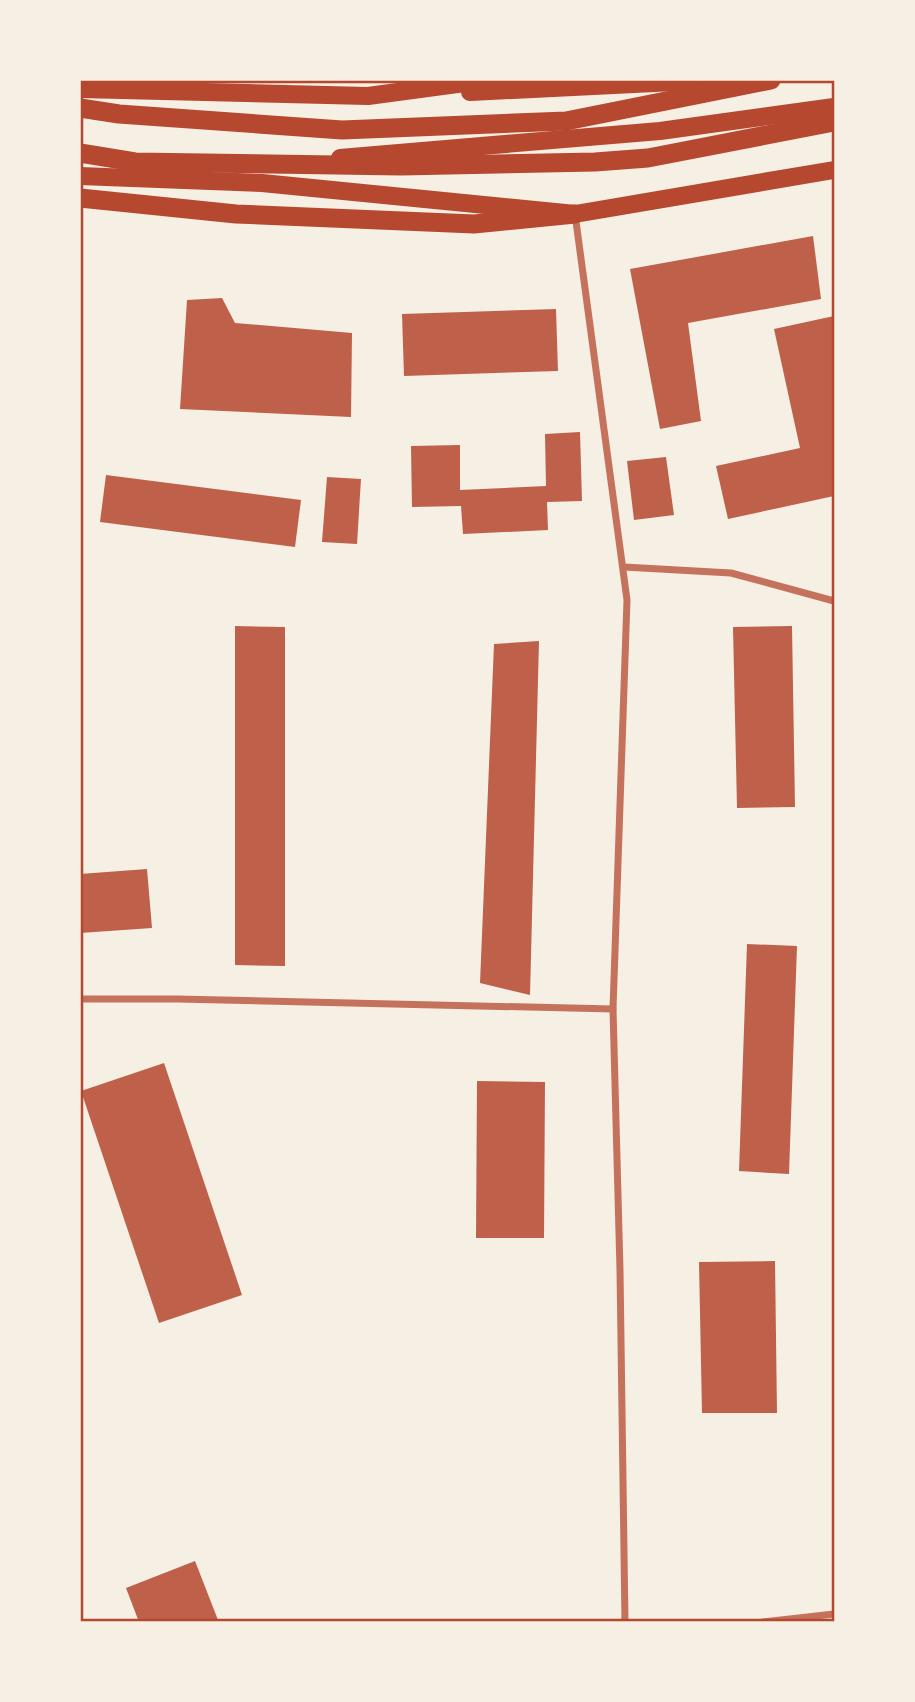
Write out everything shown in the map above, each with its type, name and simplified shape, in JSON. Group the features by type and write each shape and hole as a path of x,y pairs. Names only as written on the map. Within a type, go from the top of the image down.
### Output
{"highway":[{"path":"80,108 119,114 355,130 566,121 771,80"},
{"path":"80,153 149,162 401,166 595,162 648,158 835,122"},
{"path":"90,200 236,214 474,224 575,214"}],"main road":[{"path":"368,96 487,80"},
{"path":"80,89 368,96 715,80"},
{"path":"152,178 393,152 660,131 835,107"},
{"path":"80,176 262,183 575,214 835,170"}],"street":[{"path":"575,214 627,600 612,1010 620,1283 625,1622"},
{"path":"624,567 731,573 835,601"},
{"path":"80,999 612,1010"},
{"path":"763,1622 835,1614"}],"building":[{"path":"813,236 821,299 688,323 701,421 660,429 630,269"},
{"path":"222,298 235,323 352,333 351,417 180,409 187,300"},
{"path":"556,309 558,371 404,376 402,314"},
{"path":"834,316 834,496 728,519 716,466 800,448 774,329"},
{"path":"580,432 582,501 547,502 548,530 463,534 461,506 412,507 411,446 460,445 460,490 546,486 545,434"},
{"path":"666,457 674,515 634,520 627,461"},
{"path":"106,475 301,500 295,547 100,522"},
{"path":"327,477 361,479 357,544 322,542"},
{"path":"235,626 285,627 285,966 235,965"},
{"path":"792,626 795,807 737,808 733,627"},
{"path":"539,641 530,995 480,983 494,644"},
{"path":"147,869 152,928 80,933 80,874"},
{"path":"747,944 797,946 789,1174 739,1171"},
{"path":"164,1063 242,1295 159,1323 81,1091"},
{"path":"477,1081 545,1082 544,1238 476,1238"},
{"path":"775,1261 777,1413 702,1413 699,1262"},
{"path":"195,1561 218,1620 139,1622 126,1588"}]}
